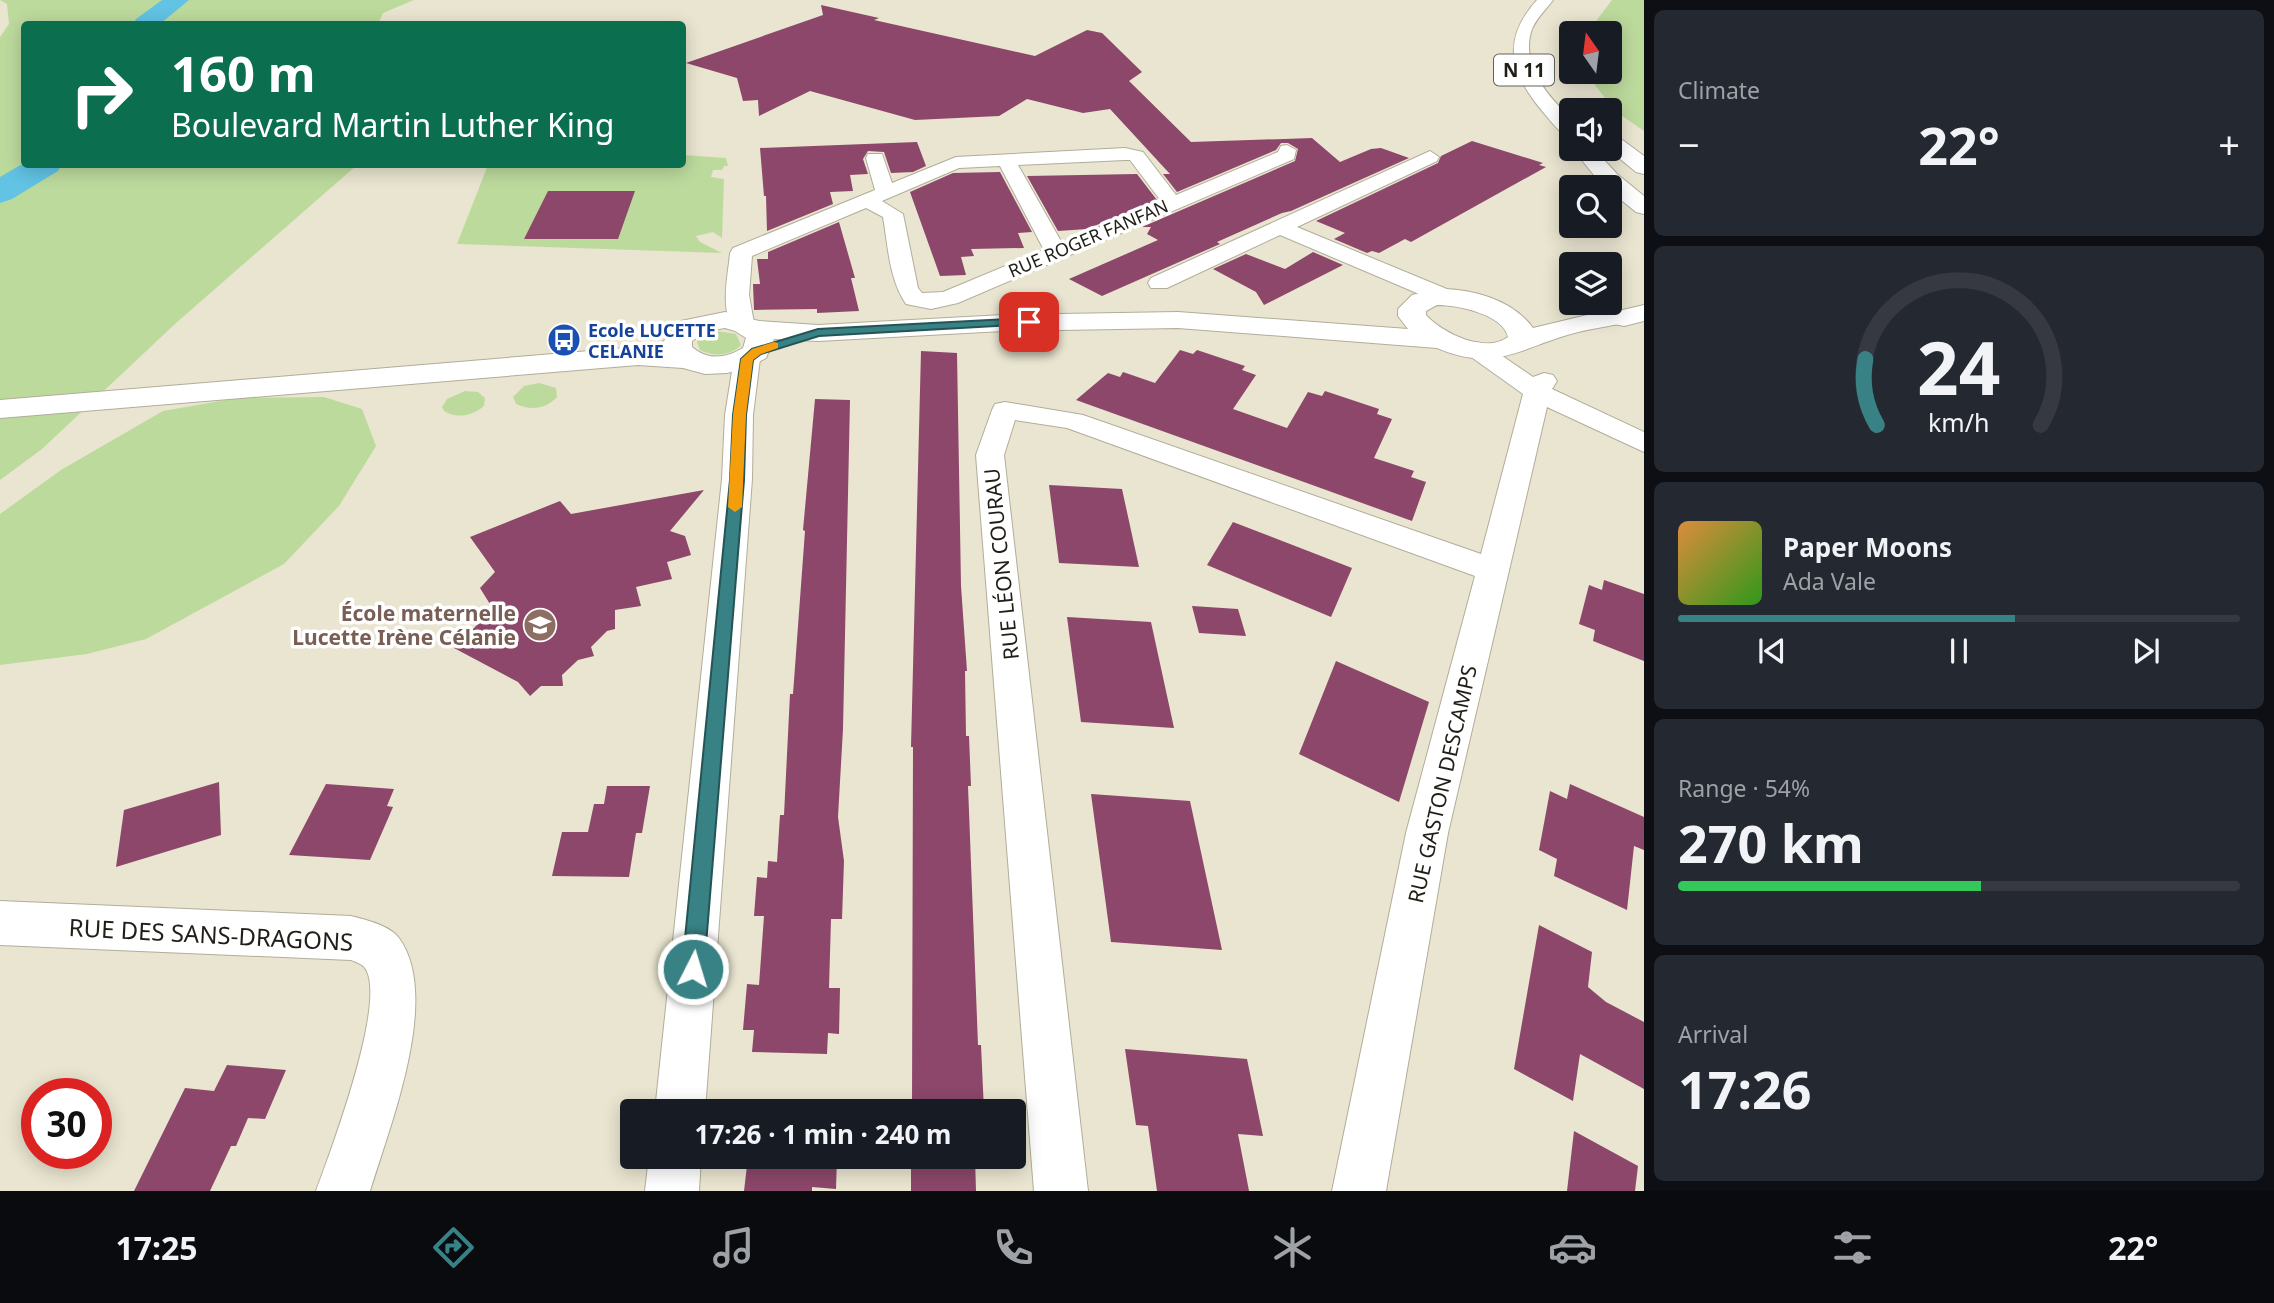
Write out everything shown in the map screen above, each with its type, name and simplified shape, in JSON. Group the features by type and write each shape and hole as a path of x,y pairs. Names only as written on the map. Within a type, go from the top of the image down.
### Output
{"main road":[{"name":"N 11","path":"1545,0 1531,12 1520,52 1523,69 1534,90 1559,117"},
{"path":"1622,150 1644,167"},
{"path":"1593,161 1609,179 1644,207"},
{"path":"1608,161 1644,188"},
{"path":"1478,302 1503,312 1515,321 1521,330 1522,338 1499,347"},
{"path":"1312,332 1382,321 1426,304 1478,302 1630,317"},
{"path":"1426,304 1423,329 1444,340"},
{"path":"0,409 638,356 695,345 725,320 750,341 818,333 1109,320 1178,320 1444,340 1499,347 1560,328 1630,317"},
{"path":"695,345 734,364 750,341"}],"street":[{"name":"RUE ROGER FANFAN","path":"876,197 893,214 907,288 914,299 931,302 950,298 1287,155 1287,150"},
{"path":"681,1099 737,480 739,415 750,341 737,295 741,253 956,163 1125,154 1136,156 1172,203"},
{"path":"1158,284 1430,157"},
{"path":"876,158 876,197"},
{"path":"1006,160 1056,252"},
{"path":"1271,229 1389,280 1426,304"},
{"path":"737,295 695,345 743,392"},
{"path":"1499,347 1540,387 1644,443"},
{"path":"1540,387 1644,430"},
{"name":"RUE GASTON DESCAMPS","path":"1359,1191 1427,833 1540,387"},
{"name":"RUE LÉON COURAU","path":"1061,1191 990,455 1005,410 1073,421 1494,571"},
{"name":"RUE DES SANS-DRAGONS","path":"0,923 351,938 373,946 382,953 393,983 388,1042 342,1191"},
{"path":"672,1191 674,1169"}],"green space":[{"path":"0,0 414,0 383,13 379,21 21,21 21,168 354,168 176,323 42,449 0,480 0,37 9,24 7,4"},
{"path":"1612,0 1644,0 1644,131 1622,116 1622,98 1605,98 1594,84 1622,84 1622,21 1596,21"},
{"path":"686,155 726,158 728,166 724,166 722,170 713,170 711,177 724,179 722,238 713,232 696,236 700,242 722,253 457,244 487,168 686,168"},
{"path":"717,331 736,334 741,345 722,354 700,350 697,342 699,338"},
{"path":"539,383 556,388 557,397 538,408 516,404 513,397 524,386"},
{"path":"465,391 478,392 485,398 484,406 464,415 444,411 442,407 447,399"},
{"path":"324,397 362,409 376,446 339,506 284,564 146,639 87,654 0,665 0,514 61,470 163,411 237,398"}],"building":[{"path":"821,5 879,18 874,20 1035,56 1087,30 1102,33 1142,72 1129,81 1191,142 1312,138 1340,162 1371,149 1381,148 1409,158 1217,242 1220,244 1102,296 1069,279 1158,240 1147,234 1151,227 1142,227 1295,161 1298,149 1288,143 1281,143 1276,150 1177,192 1163,174 1170,174 1110,109 1083,113 1027,99 999,116 915,120 810,91 759,116 758,100 743,101 737,78 686,63 823,15"},
{"path":"1472,141 1543,163 1539,165 1546,167 1411,242 1405,239 1379,253 1367,253 1334,239 1345,233 1316,221 1438,163 1441,156"},
{"path":"917,142 926,166 913,172 891,173 884,152 868,151 863,159 868,174 850,175 853,191 830,192 833,204 767,231 760,148"},
{"path":"1000,172 1032,232 1018,233 1024,248 971,249 974,256 961,257 966,275 940,276 910,192 953,173"},
{"path":"1137,174 1157,200 1087,229 1058,231 1027,176"},
{"path":"548,191 635,191 618,239 524,239"},
{"path":"839,222 855,278 851,278 859,311 817,313 817,309 754,310 753,284 760,284 757,259 768,259 768,252"},
{"path":"1313,252 1343,265 1264,305 1256,292 1213,269 1246,254 1285,269"},
{"path":"1180,350 1193,354 1197,350 1245,366 1242,370 1256,375 1233,409 1287,428 1308,392 1322,396 1325,391 1379,409 1377,414 1392,419 1374,458 1414,471 1411,477 1426,482 1412,521 1076,400 1108,373 1120,377 1123,372 1155,383"},
{"path":"921,351 957,353 961,586 967,671 966,736 969,736 971,786 968,786 978,1045 981,1045 983,1099 912,1099 911,747"},
{"path":"815,399 850,400 843,729 838,817 844,861 842,919 831,919 829,988 840,988 839,1034 828,1033 827,1054 752,1052 754,1030 743,1030 747,984 759,985 764,916 754,916 757,877 767,878 768,861 777,862 780,815 784,815 790,694 793,694 803,530"},
{"path":"1049,485 1122,489 1139,567 1059,563"},
{"path":"704,490 670,531 685,536 691,555 667,562 672,579 636,587 641,606 615,610 615,629 607,631 591,647 594,656 578,660 562,675 563,686 541,686 530,696 518,682 454,648 493,609 480,588 495,572 470,537 560,501 571,514"},
{"path":"1233,522 1352,568 1331,617 1207,565"},
{"path":"1604,580 1644,594 1644,661 1593,641 1595,630 1579,624 1589,585 1602,590"},
{"path":"1192,606 1238,609 1246,636 1199,633"},
{"path":"1067,617 1151,622 1174,728 1081,722"},
{"path":"1336,661 1429,702 1399,802 1299,754"},
{"path":"219,782 221,835 116,867 124,810"},
{"path":"326,784 394,789 387,806 393,807 370,860 289,855"},
{"path":"1570,784 1644,817 1644,850 1634,846 1627,910 1554,876 1557,859 1539,850 1550,791 1567,799"},
{"path":"607,786 650,786 642,833 636,833 629,877 552,876 562,832 588,832 594,804 604,804"},
{"path":"1091,794 1190,801 1222,950 1111,942"},
{"path":"1539,925 1592,952 1588,987 1606,1002 1644,1022 1644,1089 1580,1054 1573,1101 1514,1069"},
{"path":"1125,1049 1247,1059 1263,1136 1238,1134 1249,1191 1157,1191 1148,1126 1136,1125"},
{"path":"227,1065 286,1070 265,1119 248,1118 236,1146 231,1146 210,1191 134,1191 185,1088 214,1091"},
{"path":"1574,1131 1638,1166 1635,1191 1567,1191"},
{"path":"747,1169 837,1169 836,1189 812,1187 812,1191 744,1191"},
{"path":"911,1169 975,1169 976,1191 911,1191"}],"waterway":[{"path":"149,21 177,0"},
{"path":"0,192 39,168"}],"slow traffic":[{"path":"735,507 739,415 747,359 757,351 774,346"}],"place":[{"name":"Ecole LUCETTE CELANIE","path":"564,340"},
{"name":"École maternelle Lucette Irène Célanie","path":"540,625"}],"route":[{"path":"693,969 737,480 739,415 747,359 757,351 818,333 1029,322"}]}
